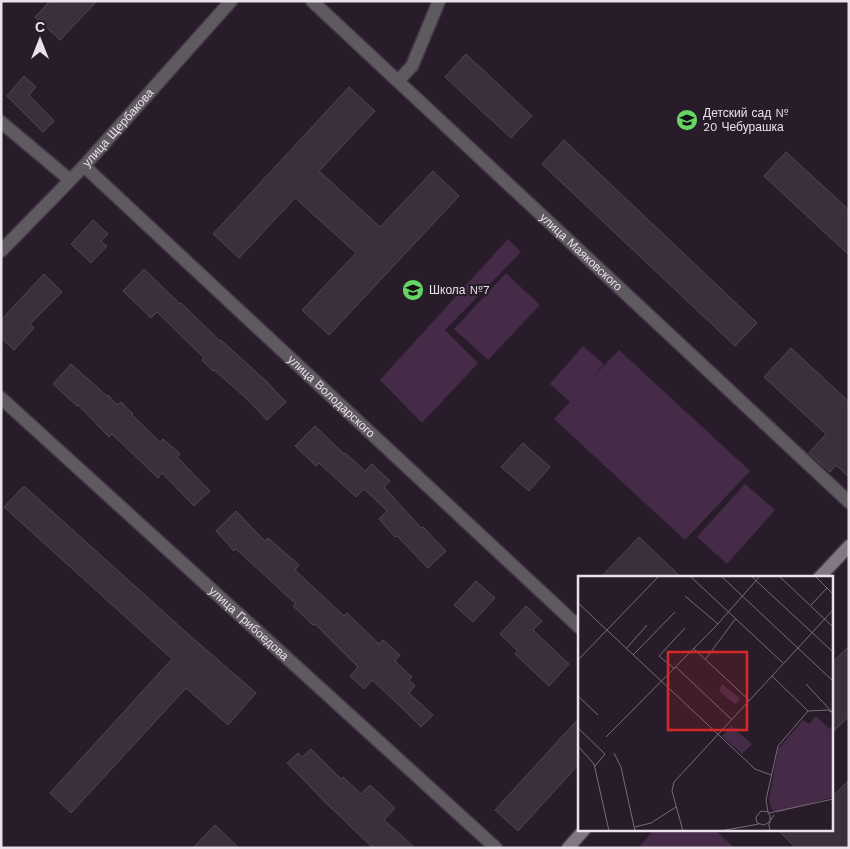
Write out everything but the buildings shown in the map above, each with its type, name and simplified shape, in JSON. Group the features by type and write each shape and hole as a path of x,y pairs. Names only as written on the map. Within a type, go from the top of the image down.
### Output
{"main road":[{"path":"821,576 849,546"},
{"path":"568,848 582,832"}],"street":[{"name":"улица Щербакова","path":"1,251 84,166 232,1"},
{"name":"улица Маяковского","path":"312,1 849,502"},
{"path":"398,81 412,66 439,1"},
{"path":"1,122 70,180"},
{"name":"улица Володарского","path":"84,166 578,626"},
{"name":"улица Грибоедова","path":"1,398 496,848"}],"shaded area":[{"path":"508,239 521,252 445,330 478,363 422,423 380,380"},
{"path":"506,273 540,305 488,360 454,329"},
{"path":"583,346 604,364 592,378 619,350 750,471 685,540 554,419 570,402 550,384"},
{"path":"745,484 775,510 727,564 697,537"},
{"path":"652,832 717,832 735,848 638,848"}],"place":[{"name":"Детский сад № 20 Чебурашка","path":"687,120"},
{"name":"Школа №7","path":"413,290"}]}
